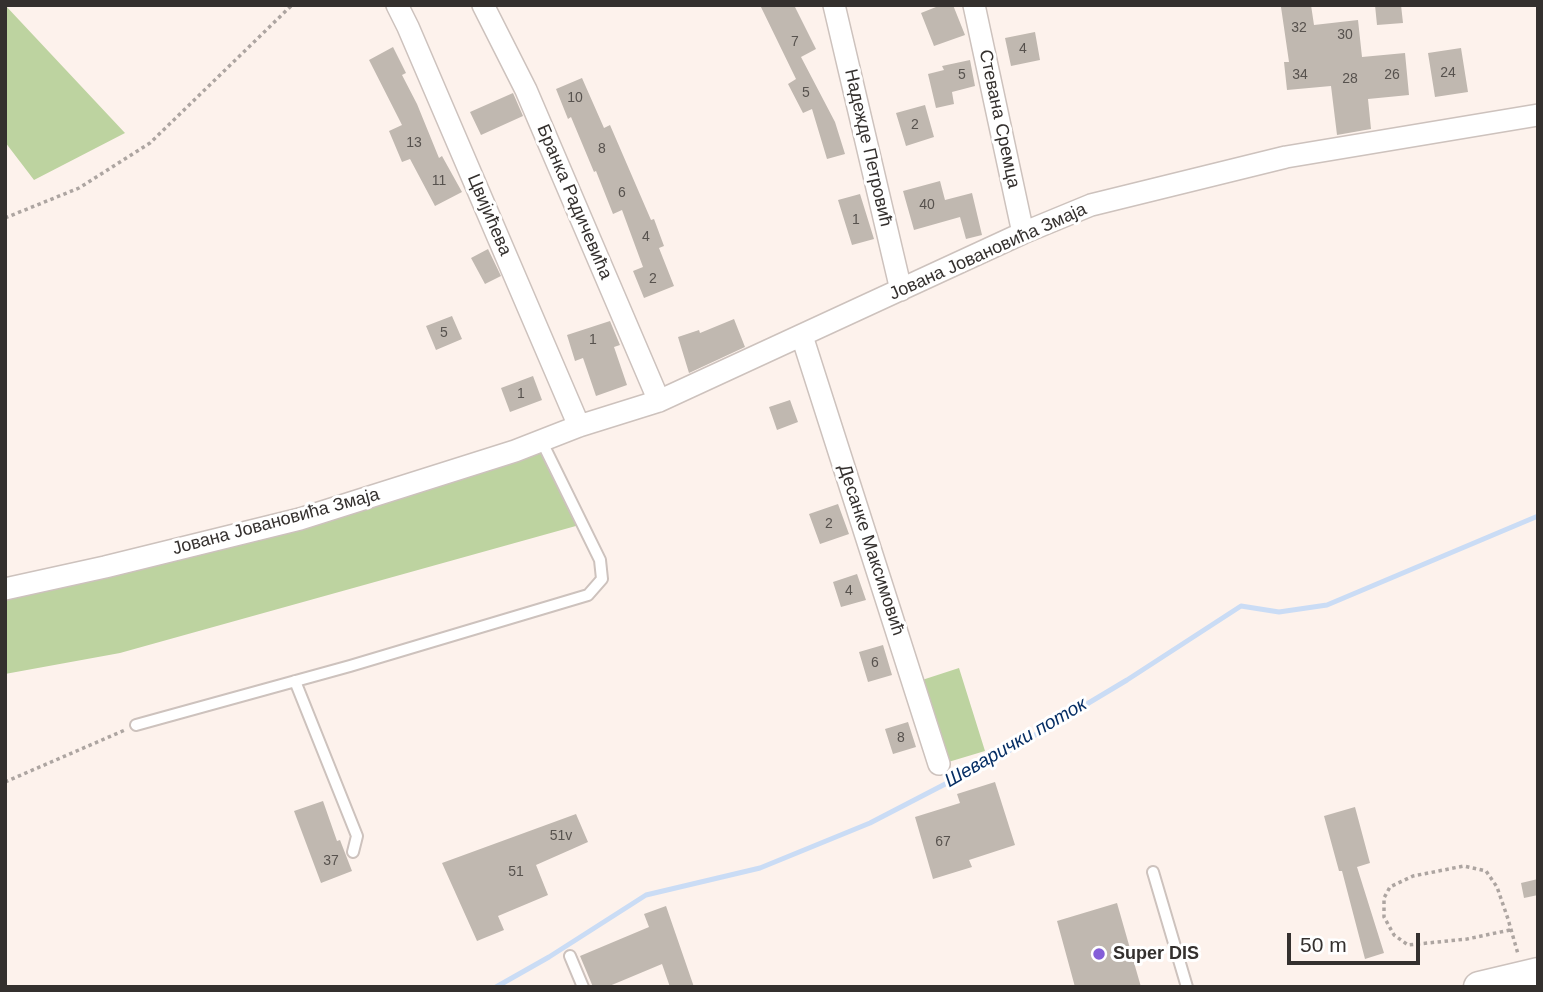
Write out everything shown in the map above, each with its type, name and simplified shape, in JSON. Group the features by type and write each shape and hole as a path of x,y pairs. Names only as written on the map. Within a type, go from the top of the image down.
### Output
{"main road":[{"path":"1479,987 1531,974"}],"street":[{"name":"Цвијићева","path":"397,5 579,426"},
{"name":"Бранка Радичевића","path":"483,5 526,90 659,401"},
{"name":"Надежде Петровић","path":"834,5 901,290"},
{"name":"Стевана Сремца","path":"974,5 1023,233"},
{"name":"Јована Јовановића Змаја","path":"5,589 300,519 542,442 579,426 659,401 1023,233 1090,205 1260,162 1538,115"},
{"name":"Десанке Максимовић","path":"802,336 939,764"}],"lane":[{"path":"136,725 588,595 602,579 600,560 542,442"},
{"path":"295,681 357,836 353,852"},
{"path":"1153,872 1187,987"},
{"path":"570,956 583,987"}],"path":[{"path":"5,218 79,188 150,143 292,5"},
{"path":"5,782 136,725"},
{"path":"1510,930 1467,939 1408,945 1394,935 1384,917 1384,898 1391,887 1413,876 1464,866 1486,871 1497,887 1510,930 1531,974"}],"green space":[{"path":"5,5 125,133 34,180 5,142"},
{"path":"542,442 583,524 120,653 5,674 5,587"},
{"path":"959,668 985,751 945,763 919,681"}],"building":[{"path":"760,5 794,5 816,49 801,57 835,122 845,154 827,159 812,109 803,113 788,84 796,79"},
{"path":"941,5 953,5 965,35 934,46 921,13"},
{"path":"1311,5 1314,25 1358,20 1362,57 1405,53 1409,95 1368,99 1371,129 1337,135 1331,86 1287,90 1284,62 1289,62 1281,7"},
{"path":"1375,5 1401,5 1403,23 1377,25"},
{"path":"1035,32 1040,60 1011,66 1005,38"},
{"path":"393,47 406,73 402,75 439,158 442,156 462,192 435,206 410,159 402,162 389,131 402,125 369,60"},
{"path":"1461,48 1468,92 1435,97 1428,53"},
{"path":"970,60 975,86 952,92 954,104 936,108 928,74 944,70 942,66"},
{"path":"582,78 604,128 610,125 664,246 659,248 674,286 644,298 633,271 643,267 622,210 613,214 596,171 594,172 571,117 568,119 556,89"},
{"path":"513,93 523,116 481,135 470,112"},
{"path":"925,105 934,137 906,146 896,113"},
{"path":"940,181 945,200 972,193 982,235 966,239 960,217 914,230 903,191"},
{"path":"860,194 874,239 852,245 838,200"},
{"path":"488,249 501,276 485,284 471,258"},
{"path":"452,316 462,339 436,350 426,326"},
{"path":"734,319 745,347 689,373 678,337 699,330 700,333"},
{"path":"610,321 620,345 614,347 627,385 596,396 583,358 575,361 567,335"},
{"path":"533,376 542,400 510,412 501,388"},
{"path":"790,400 798,422 777,430 769,407"},
{"path":"838,504 849,534 820,544 809,514"},
{"path":"857,574 866,600 841,607 833,582"},
{"path":"883,645 892,675 868,682 859,652"},
{"path":"908,722 916,747 893,754 885,729"},
{"path":"995,782 1015,845 969,860 972,867 933,879 915,817 960,803 957,794"},
{"path":"323,801 337,841 340,840 352,871 321,883 294,811"},
{"path":"1355,807 1370,863 1357,867 1384,953 1365,959 1342,871 1339,871 1324,816"},
{"path":"576,814 588,842 536,865 548,895 498,916 504,930 477,941 442,863"},
{"path":"1538,879 1538,895 1524,898 1521,883"},
{"name":"Super DIS","path":"1117,903 1141,987 1075,987 1057,921"},
{"path":"666,906 694,987 670,987 662,964 607,987 593,987 580,956 649,927 644,914"}],"waterway":[{"name":"Шеварички поток","path":"496,987 549,957 646,895 760,868 870,823 1005,753 1127,680 1241,606 1279,612 1327,605 1538,516"}],"place":[{"name":"Super DIS","path":"1099,954"}]}
